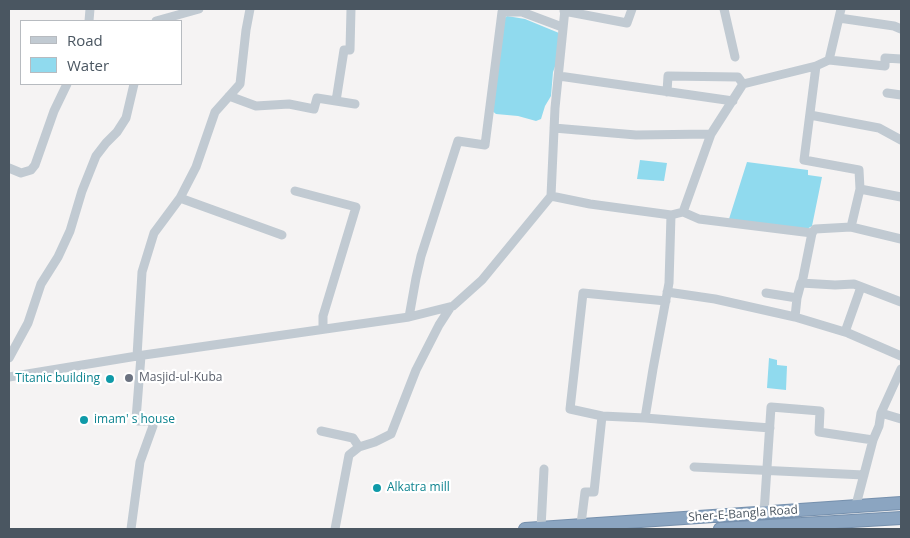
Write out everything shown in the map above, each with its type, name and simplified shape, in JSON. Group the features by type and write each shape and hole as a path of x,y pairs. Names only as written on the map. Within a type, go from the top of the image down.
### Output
{"highway":[{"name":"Sher-E-Bangla Road","path":"525,529 901,503"},
{"name":"Sher-E-Bangla Road","path":"726,529 884,524 901,518"}],"street":[{"path":"160,20 199,9"},
{"path":"131,529 140,462 153,426 152,421 138,421 136,419 137,356 142,272 154,233 180,198 196,168 215,112 240,84 250,9"},
{"path":"336,101 344,50 350,50 351,9"},
{"path":"335,529 349,455 359,447 391,434 416,370 450,308 482,280 551,196 554,128 564,10 627,23 632,9"},
{"path":"724,9 736,57"},
{"path":"830,60 841,9"},
{"path":"409,317 420,264 458,141 485,145 502,12 522,12 562,28"},
{"path":"839,18 894,26 901,29"},
{"path":"683,212 711,134 744,84 816,66 830,60 885,66 885,58 901,60"},
{"path":"816,66 804,160 859,170 860,189 851,226"},
{"path":"559,76 733,101"},
{"path":"668,92 668,76 738,77 744,84"},
{"path":"9,168 21,174 31,170 35,165 54,111 67,85"},
{"path":"9,358 28,323 41,284 58,257 70,231 82,191 96,156 117,132 126,118 134,85"},
{"path":"887,93 901,95"},
{"path":"229,96 256,106 289,104 314,109 317,98 355,104"},
{"path":"810,115 879,128 901,140"},
{"path":"554,128 636,136 711,134"},
{"path":"860,189 901,197"},
{"path":"295,191 356,207 323,316 323,329"},
{"path":"551,196 590,204 671,214 683,212 699,219 812,233"},
{"path":"180,198 282,235"},
{"path":"645,418 669,283 671,214"},
{"path":"795,317 797,298 812,233 815,229 851,226 901,238"},
{"path":"802,283 854,284 901,302"},
{"path":"846,332 861,287"},
{"path":"770,428 602,416 570,409 583,293 715,299 795,317 846,332 901,356"},
{"path":"766,293 797,298"},
{"path":"9,377 137,356 409,317 450,308"},
{"path":"856,505 881,413 901,369"},
{"path":"764,513 771,407 820,411 819,432 873,440"},
{"path":"881,413 901,419"},
{"path":"581,524 585,492 594,492 602,416"},
{"path":"321,431 353,438 359,447"},
{"path":"694,467 864,475"},
{"path":"541,528 544,468"}],"water":[{"path":"507,16 525,19 559,33 551,96 545,106 541,119 536,121 518,116 496,114 491,110 503,20"},
{"path":"640,160 667,163 664,181 637,179"},
{"path":"747,162 808,170 808,175 822,177 812,226 807,229 729,219"},
{"path":"769,358 777,360 777,365 787,366 786,390 767,388"}],"place":[{"name":"Masjid-ul-Kuba","path":"129,378"},
{"name":"Titanic building","path":"110,379"},
{"name":"imam' s house","path":"84,420"},
{"name":"Alkatra mill","path":"377,488"}]}
